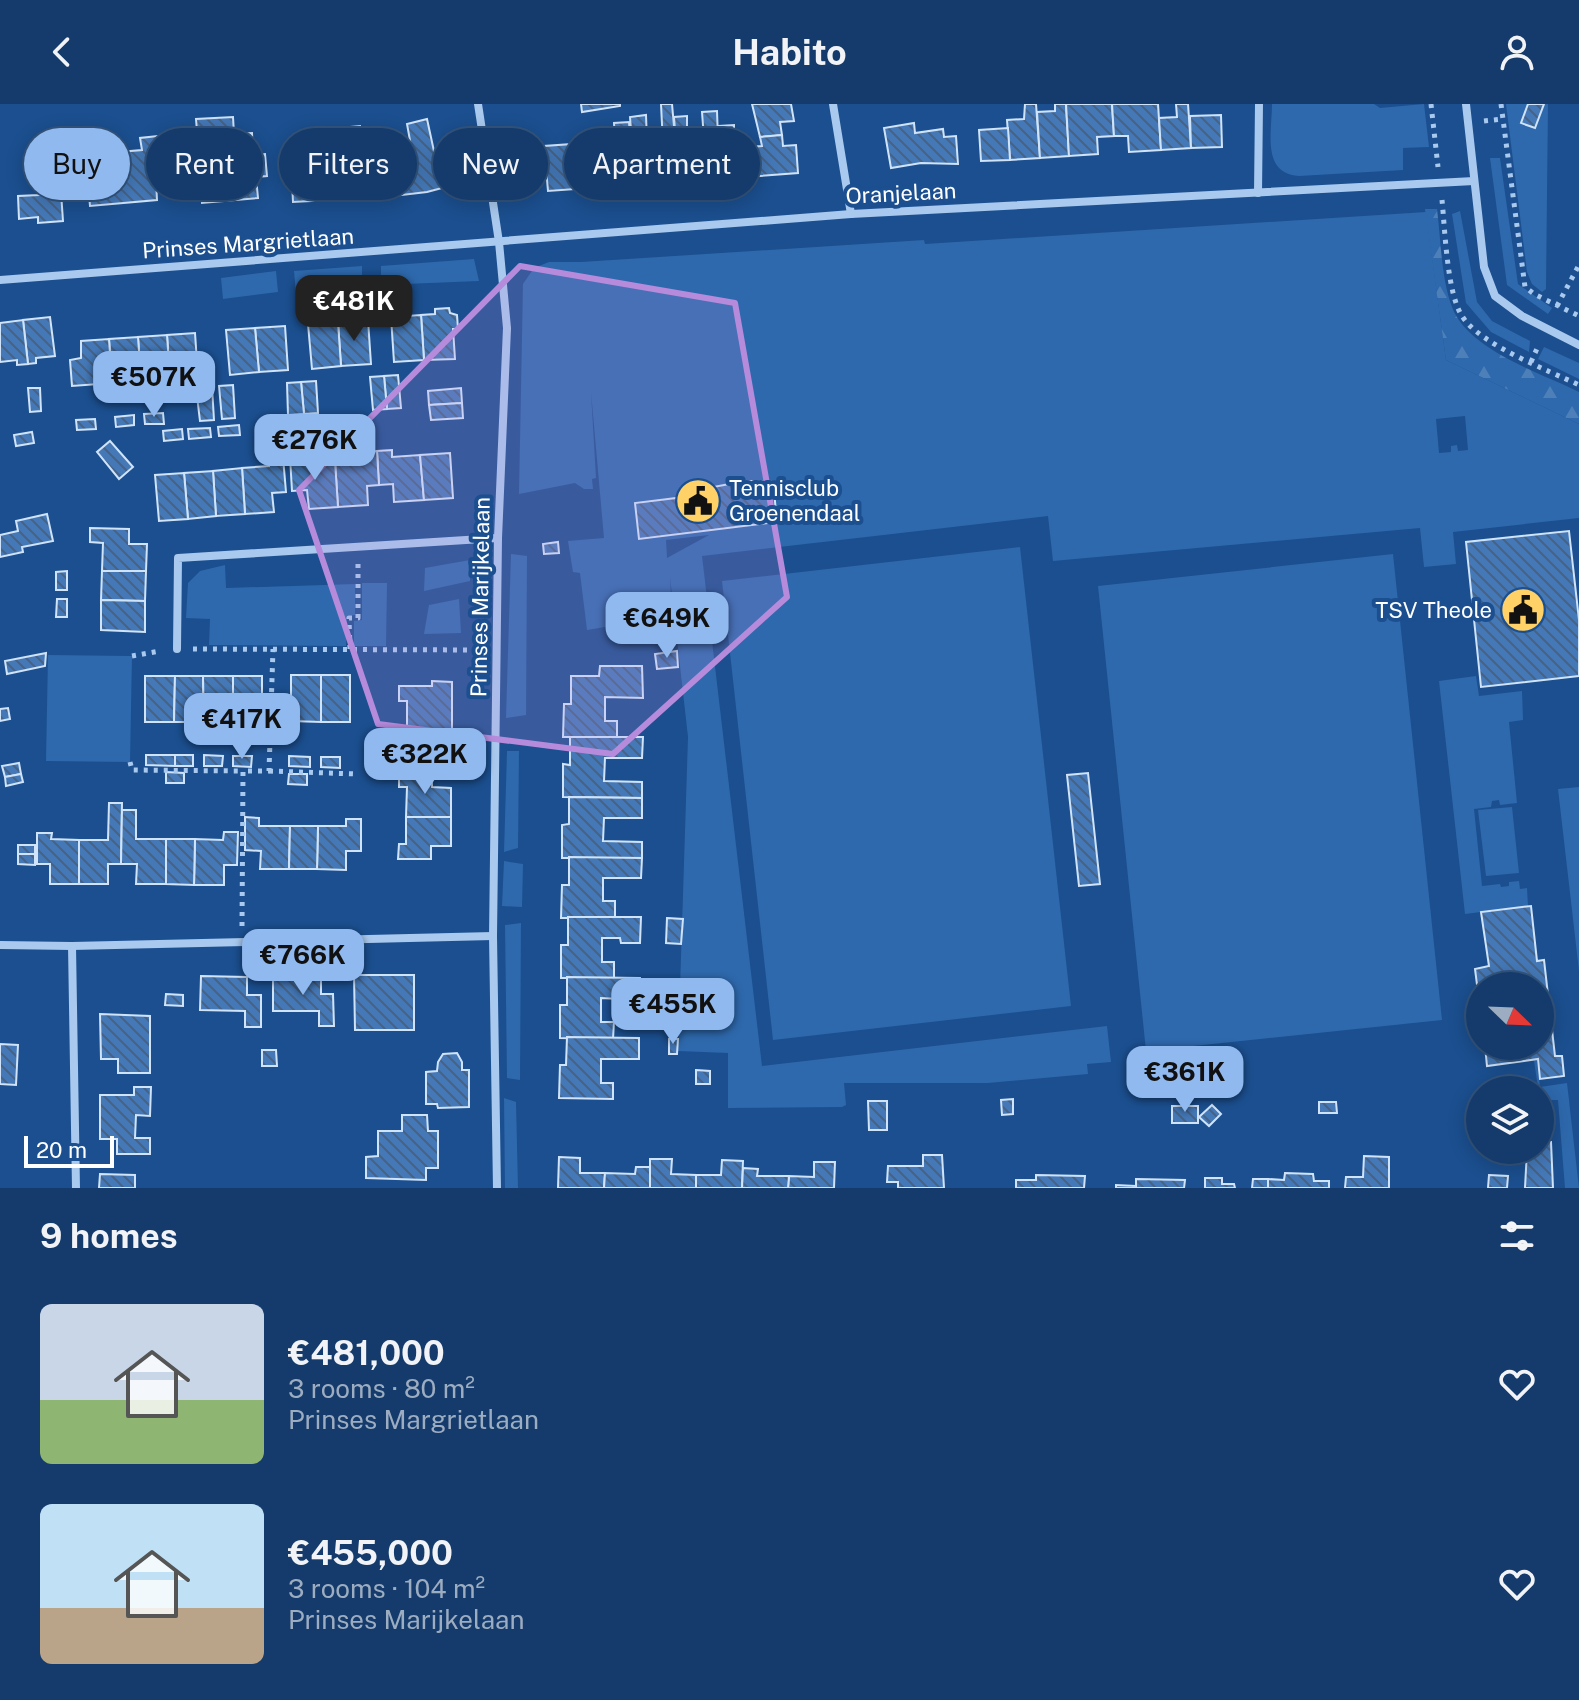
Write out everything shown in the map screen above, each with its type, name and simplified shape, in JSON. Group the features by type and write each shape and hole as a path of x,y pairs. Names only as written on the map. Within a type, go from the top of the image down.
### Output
{"street":[{"name":"Prinses Marijkelaan","path":"478,104 499,242 507,328 496,650 493,936 497,1188"},
{"path":"833,104 851,214"},
{"path":"1258,193 1259,104"},
{"path":"1466,104 1484,267 1495,296 1522,316 1579,345"},
{"name":"Oranjelaan","path":"499,242 851,214 1474,181"},
{"name":"Prinses Margrietlaan","path":"0,280 499,242"},
{"path":"177,649 178,558 498,538"},
{"path":"0,945 493,936"},
{"path":"72,946 76,1188"}],"path":[{"path":"1501,104 1525,287 1579,316"},
{"path":"1557,306 1579,265"},
{"path":"350,649 349,618 358,618 358,546"},
{"path":"132,656 177,649 496,650"},
{"path":"269,771 273,649"},
{"path":"130,762 132,770 357,774"},
{"path":"241,942 243,771"}],"highlighted area":[{"path":"520,266 735,303 787,597 613,754 378,724 299,490"}],"green space":[{"path":"1272,104 1374,104 1380,108 1424,104 1429,147 1403,148 1403,170 1299,176 1287,173 1279,168 1271,149"},
{"path":"1506,104 1528,104 1521,123 1535,128 1544,104 1548,104 1546,289 1542,292 1532,284 1527,272"},
{"path":"1490,158 1500,158 1518,284 1552,308 1548,314 1507,285"},
{"path":"1425,209 1437,209 1446,284 1460,322 1489,348 1579,392 1579,424 1446,360"},
{"path":"1460,211 1477,302 1492,321 1530,341 1529,352 1491,332 1466,303 1452,214"},
{"path":"1426,212 1446,360 1579,424 1579,518 1453,532 1456,564 1424,567 1420,528 1053,561 1048,516 702,556 762,1066 1107,1026 1111,1062 1087,1064 1088,1074 988,1083 844,1083 846,1105 842,1107 728,1108 728,1053 678,1051 688,737 670,577 672,616 587,630 580,573 573,572 568,541 604,538 591,392 596,478 592,479 593,489 584,489 575,483 519,494 523,284 534,268 549,262 924,240 925,244","holes":["1465,416 1468,450 1458,451 1457,445 1451,446 1451,452 1439,453 1436,419","709,535 667,558 666,540"]},
{"path":"474,259 479,281 381,285 381,266"},
{"path":"362,266 362,289 296,294 294,271"},
{"path":"276,271 278,292 223,299 221,278"},
{"path":"1544,347 1579,363 1579,379 1538,359"},
{"path":"1020,547 1071,1006 773,1040 722,581"},
{"path":"511,554 527,556 526,715 506,718"},
{"path":"1393,554 1442,1020 1146,1051 1098,586"},
{"path":"470,560 470,581 424,591 425,568"},
{"path":"225,565 226,588 355,584 355,615 347,616 346,646 209,645 210,619 186,618 188,583 200,571"},
{"path":"362,583 387,583 386,646 354,646 354,621 362,620"},
{"path":"459,599 461,633 424,634 429,605"},
{"path":"48,655 132,656 130,762 46,761"},
{"path":"1476,676 1479,696 1522,691 1523,720 1509,722 1517,803 1500,805 1499,800 1492,801 1491,807 1474,809 1482,886 1509,886 1509,882 1519,881 1520,889 1527,888 1528,906 1465,914 1439,681"},
{"path":"507,751 519,751 518,848 504,852"},
{"path":"1579,787 1579,971 1558,789"},
{"path":"1512,807 1519,873 1486,876 1478,810"},
{"path":"504,861 523,864 522,907 502,906"},
{"path":"521,923 520,1080 507,1078 505,925"},
{"path":"1537,1060 1539,1076 1536,1076 1534,1061"},
{"path":"1567,1083 1579,1188 1565,1188 1558,1100 1554,1100 1554,1085"},
{"path":"504,1098 516,1102 518,1188 505,1188"}],"building":[{"path":"581,104 620,104 620,106 582,112"},
{"path":"661,104 672,104 674,128 662,128"},
{"path":"752,104 791,104 794,121 780,122 782,135 760,137"},
{"path":"1025,104 1036,104 1040,158 1010,160 1007,120 1024,119"},
{"path":"1055,104 1066,104 1069,156 1040,158 1037,112 1055,111"},
{"path":"1066,104 1112,104 1114,136 1097,137 1098,154 1069,156"},
{"path":"1112,104 1158,104 1161,150 1129,152 1128,136 1114,136"},
{"path":"1176,104 1188,104 1191,148 1161,150 1159,118 1177,117"},
{"path":"1528,104 1544,104 1535,128 1521,123"},
{"path":"717,111 718,128 703,128 702,112"},
{"path":"646,115 646,128 631,128 630,117"},
{"path":"1221,115 1222,147 1191,148 1190,116"},
{"path":"687,116 687,128 675,128 674,117"},
{"path":"233,117 234,128 197,128 196,119"},
{"path":"427,119 433,147 433,190 417,193 417,128 408,128 407,124"},
{"path":"629,122 629,128 614,128 614,123"},
{"path":"914,123 915,133 943,129 944,137 956,136 958,164 921,163 891,168 884,128"},
{"path":"1008,128 1010,160 981,161 979,130"},
{"path":"782,135 783,146 796,145 798,173 760,176 760,137"},
{"path":"146,137 146,200 157,200 90,206 89,200 130,200 130,151 142,150 140,138"},
{"path":"564,145 564,190 548,191 548,146"},
{"path":"263,154 265,154 267,176 263,176"},
{"path":"18,196 24,196 24,200 62,200 63,221 38,223 38,217 19,219"},
{"path":"202,200 236,200 202,203"},
{"path":"449,308 450,313 457,315 458,329 453,329 455,359 424,360 421,315 435,314 435,309"},
{"path":"421,315 424,360 394,362 391,317"},
{"path":"50,317 55,356 36,358 36,363 28,364 23,320"},
{"path":"23,320 28,364 17,365 17,360 0,362 0,323"},
{"path":"368,320 371,364 341,366 338,322"},
{"path":"338,322 341,366 312,369 308,324"},
{"path":"285,326 288,370 259,372 255,328"},
{"path":"255,328 259,372 230,375 226,330"},
{"path":"195,333 198,377 170,379 167,335"},
{"path":"167,335 170,379 141,381 138,337"},
{"path":"138,337 141,381 112,383 109,339"},
{"path":"109,339 112,383 72,386 70,360 81,358 81,341"},
{"path":"398,375 401,408 387,409 384,376"},
{"path":"384,376 387,409 373,410 370,377"},
{"path":"316,381 318,413 304,414 301,382"},
{"path":"301,382 304,414 288,415 287,383"},
{"path":"233,385 235,418 222,419 219,386"},
{"path":"212,387 214,420 200,421 196,388"},
{"path":"28,388 40,388 41,411 30,412"},
{"path":"461,388 462,403 429,405 428,391"},
{"path":"462,403 463,418 431,420 429,405"},
{"path":"163,413 164,424 145,424 144,414"},
{"path":"134,415 134,425 116,427 115,417"},
{"path":"95,419 96,429 77,430 76,420"},
{"path":"239,425 240,435 219,436 218,427"},
{"path":"210,428 211,437 189,439 188,429"},
{"path":"182,429 183,439 164,441 163,431"},
{"path":"32,432 34,443 16,446 14,435"},
{"path":"110,441 133,467 119,479 97,452"},
{"path":"392,450 392,457 420,455 424,500 394,502 393,484 379,485 377,451"},
{"path":"377,451 379,485 367,486 368,505 338,507 335,461 363,460 363,452"},
{"path":"450,453 453,498 424,500 420,455"},
{"path":"305,456 306,463 335,461 338,507 309,509 307,490 292,491 290,457"},
{"path":"283,457 286,492 272,493 274,512 245,514 242,468 269,466 269,459"},
{"path":"242,468 245,514 216,516 213,471"},
{"path":"213,471 216,516 188,519 184,473"},
{"path":"184,473 188,519 159,521 155,475"},
{"path":"745,481 773,481 777,522 639,539 635,503 708,494 708,488"},
{"path":"47,514 53,541 22,547 23,552 0,557 0,535 18,531 16,521"},
{"path":"90,528 129,529 129,544 147,544 146,571 102,571 103,543 90,542"},
{"path":"1569,531 1579,620 1579,676 1481,687 1466,542"},
{"path":"558,542 559,553 544,554 543,544"},
{"path":"67,571 67,590 56,590 56,572"},
{"path":"102,571 146,571 145,601 101,600"},
{"path":"57,599 67,599 67,617 56,617"},
{"path":"101,600 145,601 145,632 101,630"},
{"path":"677,651 678,667 657,669 655,654"},
{"path":"46,653 45,666 7,674 5,661"},
{"path":"600,666 642,666 643,698 605,697 605,721 617,721 617,737 563,737 564,704 571,704 571,676 599,676"},
{"path":"291,675 321,675 321,722 291,721"},
{"path":"321,675 350,675 350,722 321,722"},
{"path":"145,676 175,676 174,722 145,722"},
{"path":"175,676 203,676 204,722 174,722"},
{"path":"203,676 233,676 233,722 204,722"},
{"path":"233,676 262,676 262,722 233,722"},
{"path":"432,681 452,682 452,731 407,731 407,701 399,701 399,686 432,686"},
{"path":"8,708 10,719 0,721 0,709"},
{"path":"407,731 452,731 452,760 432,760 432,773 399,773 399,758 407,758"},
{"path":"570,737 643,737 642,758 605,758 604,781 642,782 642,798 563,797 563,764 570,765"},
{"path":"146,755 175,755 175,766 146,765"},
{"path":"175,755 193,755 193,766 175,766"},
{"path":"204,755 223,756 222,766 204,766"},
{"path":"233,756 252,756 251,767 233,766"},
{"path":"289,756 310,757 310,767 289,766"},
{"path":"321,757 340,757 340,768 321,767"},
{"path":"19,763 21,774 5,777 2,766"},
{"path":"166,772 184,773 184,783 166,783"},
{"path":"399,773 432,773 432,787 451,788 451,817 406,817 407,787 399,787"},
{"path":"1088,773 1100,884 1079,886 1067,775"},
{"path":"21,774 23,782 6,786 5,777"},
{"path":"289,774 307,774 307,785 288,784"},
{"path":"569,797 642,798 642,818 604,818 603,841 642,842 642,858 562,858 562,825 569,824"},
{"path":"109,803 122,803 121,864 108,864 108,884 79,884 79,840 108,840"},
{"path":"122,810 136,810 136,839 166,839 166,884 136,884 137,864 121,864"},
{"path":"245,817 259,818 259,826 290,826 289,869 260,869 261,851 245,850"},
{"path":"406,817 451,817 451,846 431,846 431,859 398,859 399,844 406,844"},
{"path":"346,819 361,819 361,851 346,851 346,870 317,869 318,826 346,826"},
{"path":"290,826 318,826 317,869 289,869"},
{"path":"224,832 238,832 237,865 224,865 224,885 194,885 195,839 223,840"},
{"path":"37,833 52,833 51,839 79,840 79,884 50,884 50,864 37,864"},
{"path":"166,839 195,839 194,885 166,884"},
{"path":"18,845 35,845 35,854 18,854"},
{"path":"18,854 35,854 35,865 18,864"},
{"path":"569,857 642,858 641,878 603,878 603,901 615,901 615,918 561,918 562,885 569,885"},
{"path":"1531,906 1537,961 1544,960 1545,972 1475,972 1475,969 1489,966 1481,912"},
{"path":"568,917 641,917 640,943 621,943 620,938 602,938 602,962 614,962 614,978 561,978 561,945 568,945"},
{"path":"667,918 683,919 681,944 666,943"},
{"path":"354,975 414,975 414,1030 355,1030"},
{"path":"201,976 247,977 247,995 261,995 261,1027 245,1027 245,1011 200,1010"},
{"path":"273,976 321,976 321,994 333,994 334,1026 319,1026 319,1011 273,1011"},
{"path":"567,977 640,978 640,1004 601,998 601,1022 614,1022 613,1039 560,1038 560,1005 567,1005"},
{"path":"665,979 681,979 681,1001 664,1000"},
{"path":"166,994 183,995 183,1006 165,1005"},
{"path":"100,1014 150,1016 150,1073 118,1073 118,1059 101,1059"},
{"path":"567,1037 639,1038 639,1059 601,1059 601,1083 613,1083 613,1099 559,1098 560,1065 566,1065"},
{"path":"669,1039 678,1039 677,1054 669,1054"},
{"path":"0,1044 18,1045 16,1085 0,1084"},
{"path":"1554,1047 1555,1056 1562,1056 1564,1076 1540,1076 1538,1060 1554,1060"},
{"path":"262,1050 276,1050 277,1066 262,1066"},
{"path":"457,1053 462,1070 469,1070 469,1107 438,1108 437,1104 426,1104 426,1072 437,1071 443,1054"},
{"path":"1486,1060 1531,1060 1487,1066"},
{"path":"696,1070 710,1071 710,1084 696,1084"},
{"path":"134,1087 151,1087 150,1116 136,1115 135,1138 150,1138 150,1154 117,1154 117,1139 100,1139 100,1095 134,1095"},
{"path":"1013,1099 1013,1114 1002,1115 1001,1100"},
{"path":"868,1101 887,1101 887,1130 869,1130"},
{"path":"1319,1102 1336,1102 1337,1113 1319,1113"},
{"path":"1212,1105 1221,1114 1209,1126 1199,1117"},
{"path":"1172,1106 1198,1106 1198,1123 1172,1123"},
{"path":"402,1115 427,1115 428,1131 438,1131 438,1168 426,1168 426,1180 366,1178 366,1157 378,1156 378,1131 402,1131"},
{"path":"923,1155 942,1155 944,1188 898,1188 898,1182 887,1182 888,1166 923,1166"},
{"path":"1364,1156 1389,1157 1389,1188 1345,1188 1346,1177 1363,1177"},
{"path":"559,1157 580,1158 580,1173 605,1173 604,1188 558,1188"},
{"path":"650,1159 672,1159 671,1174 696,1175 696,1188 650,1188"},
{"path":"722,1160 743,1161 742,1188 696,1188 696,1175 721,1175"},
{"path":"814,1162 835,1162 834,1188 788,1188 789,1176 814,1177"},
{"path":"1526,1164 1552,1164 1553,1188 1525,1188"},
{"path":"636,1167 650,1167 650,1188 604,1188 605,1173 635,1174"},
{"path":"743,1168 758,1169 757,1176 789,1176 788,1188 742,1188"},
{"path":"1285,1173 1313,1174 1314,1181 1329,1181 1329,1188 1268,1188 1268,1179 1284,1180"},
{"path":"100,1174 135,1175 135,1188 99,1188"},
{"path":"1036,1175 1085,1176 1084,1188 1016,1188 1016,1180 1036,1180"},
{"path":"1489,1175 1508,1176 1507,1188 1488,1188"},
{"path":"1205,1178 1222,1178 1222,1184 1234,1184 1235,1188 1205,1188"},
{"path":"1136,1179 1185,1180 1184,1188 1116,1188 1116,1185 1136,1186"},
{"path":"1253,1179 1268,1179 1268,1188 1252,1188"}],"place":[{"name":"Tennisclub Groenendaal","path":"698,501"},
{"name":"TSV Theole","path":"1523,610"}]}
